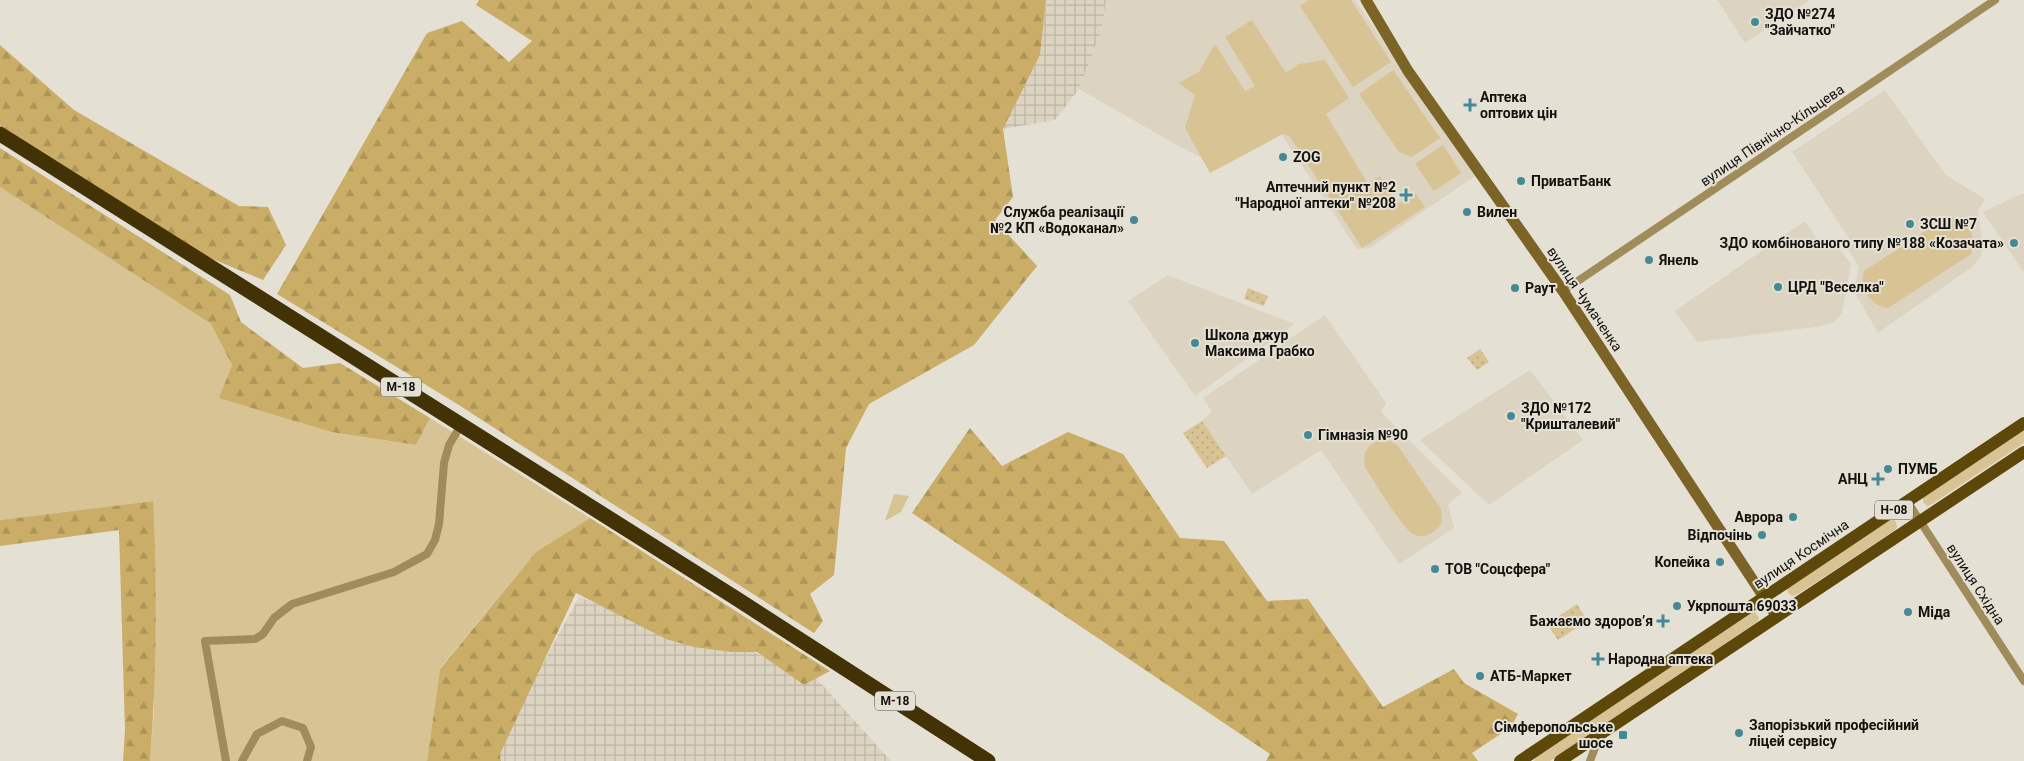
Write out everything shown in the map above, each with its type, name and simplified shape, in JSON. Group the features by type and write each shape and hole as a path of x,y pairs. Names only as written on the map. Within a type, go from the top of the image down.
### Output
{"highway":[{"name":"М-18","path":"0,134 734,597 988,761"}],"main road":[{"name":"вулиця Космічна","path":"1520,761 2024,423"},
{"name":"Н-08","path":"1560,761 2024,452"}],"street":[{"name":"вулиця Чумаченка","path":"1366,0 1408,71 1564,291 1777,617"},
{"name":"вулиця Північно-Кільцева","path":"1564,291 1995,0"},
{"path":"226,761 205,642 255,639 263,634 274,618 292,604 394,572 427,554 434,540 438,524 444,463 450,445 461,425"},
{"name":"вулиця Східна","path":"1907,502 2024,681"},
{"path":"242,761 256,734 282,721 303,728 311,747 307,761"},
{"path":"1590,761 1600,736"}],"shaded area":[{"path":"1046,0 1106,0 1102,28 1079,89 1055,120 1003,129 1040,55"},
{"path":"1106,0 1355,0 1475,176 1370,248 1357,249 1275,125 1210,162 1079,89 1102,28"},
{"path":"1309,0 1351,0 1391,62 1353,87 1300,6"},
{"name":"ЗДО №274 \"Зайчатко\"","path":"1717,0 1810,0 1745,43"},
{"path":"1252,20 1286,73 1299,64 1325,60 1349,98 1326,114 1368,184 1380,176 1398,204 1415,193 1425,207 1362,248 1290,137 1283,134 1210,173 1185,128 1195,95 1179,83 1199,72 1215,44 1245,91 1255,86 1225,37"},
{"path":"1393,70 1440,138 1412,157 1399,152 1359,94"},
{"name":"ЗСШ №7","path":"1885,90 1946,175 1985,199 1978,211 1983,246 1981,256 1973,266 1878,333 1854,291 1859,267 1845,244 1850,240 1792,152"},
{"path":"1443,145 1461,173 1434,191 1415,164"},
{"path":"0,187 211,324 232,365 220,398 331,432 416,445 430,418 590,518 536,552 440,668 427,761 150,761 154,710 153,501 0,520"},
{"name":"ЗДО комбінованого типу №188 «Козачата»","path":"2024,194 2024,273 1983,212"},
{"path":"1947,217 1960,220 1969,229 1973,241 1971,254 1888,308 1882,307 1871,300 1864,290 1864,271"},
{"name":"ЦРД \"Веселка\"","path":"1805,221 1821,244 1832,240 1851,264 1842,314 1834,322 1822,326 1697,342 1675,311"},
{"path":"1168,275 1295,324 1195,396 1128,301"},
{"path":"1248,288 1268,296 1264,306 1244,299"},
{"name":"Гімназія №90","path":"1325,315 1386,403 1381,412 1462,493 1448,504 1454,528 1399,564 1321,450 1252,494 1202,421 1212,412 1203,398"},
{"path":"1480,349 1489,362 1477,370 1467,358"},
{"name":"ЗДО №172 \"Кришталевий\"","path":"1530,370 1583,440 1489,505 1420,440"},
{"path":"1202,421 1226,456 1207,468 1183,433"},
{"path":"2024,427 2024,443 1932,504 1927,506 1923,502 1923,497"},
{"path":"1385,440 1398,446 1441,509 1442,522 1430,534 1417,536 1408,530 1366,469 1364,458 1367,449 1374,443"},
{"path":"894,494 909,496 901,512 885,521"},
{"path":"1887,519 1893,519 1896,522 1897,527 1894,531 1798,594 1792,596 1788,593 1787,588"},
{"path":"579,597 685,637 710,634 817,679 891,761 490,761"},
{"path":"1577,604 1587,621 1558,640 1547,624"},
{"path":"1754,611 1759,618 1757,622 1550,761 1534,761 1536,755"}],"green space":[{"path":"479,0 1046,0 1040,55 1003,129 1013,197 995,220 1037,266 974,345 869,404 846,448 834,575 810,594 823,621 814,633 454,402 277,294 427,33 462,21 509,62 532,41 476,5"},
{"path":"0,45 74,110 239,206 268,207 286,245 263,280 198,253 0,125"},
{"path":"0,148 230,295 241,322 303,368 340,363 430,418 416,445 331,432 219,398 232,365 211,324 0,187"},
{"path":"970,428 1002,466 1068,432 1123,454 1180,538 1224,541 1267,601 1308,599 1383,707 1454,669 1464,683 1518,714 1511,727 1472,753 1478,761 1266,761 1270,754 912,513"},
{"path":"153,501 156,631 150,761 123,761 125,730 119,530 0,546 0,520"},
{"path":"590,518 830,671 804,685 757,652 731,652 694,647 666,639 576,593 500,754 501,761 427,761 440,669 536,552"}],"place":[{"name":"ЗДО №274 \"Зайчатко\"","path":"1755,22"},
{"name":"Аптека оптових цін","path":"1470,105"},
{"name":"ZOG","path":"1283,157"},
{"name":"ПриватБанк","path":"1521,181"},
{"name":"Аптечний пункт №2 \"Народної аптеки\" №208","path":"1406,195"},
{"name":"Вилен","path":"1467,212"},
{"name":"Служба реалізації №2 КП «Водоканал»","path":"1134,220"},
{"name":"ЗСШ №7","path":"1910,224"},
{"name":"ЗДО комбінованого типу №188 «Козачата»","path":"2014,243"},
{"name":"Янель","path":"1649,260"},
{"name":"ЦРД \"Веселка\"","path":"1778,287"},
{"name":"Раут","path":"1515,288"},
{"name":"Школа джур Максима Грабко","path":"1195,343"},
{"name":"ЗДО №172 \"Кришталевий\"","path":"1511,416"},
{"name":"Гімназія №90","path":"1308,435"},
{"name":"ПУМБ","path":"1888,469"},
{"name":"АНЦ","path":"1878,479"},
{"name":"Аврора","path":"1793,517"},
{"name":"Відпочінь","path":"1762,535"},
{"name":"Копейка","path":"1720,562"},
{"name":"ТОВ \"Соцсфера\"","path":"1435,569"},
{"name":"Укрпошта 69033","path":"1677,606"},
{"name":"Міда","path":"1908,612"},
{"name":"Бажаємо здоровʼя","path":"1663,621"},
{"name":"Народна аптека","path":"1598,659"},
{"name":"АТБ-Маркет","path":"1480,676"},
{"name":"Запорізький професійний ліцей сервісу","path":"1739,733"},
{"name":"Сімферопольське шосе","path":"1623,735"}]}
